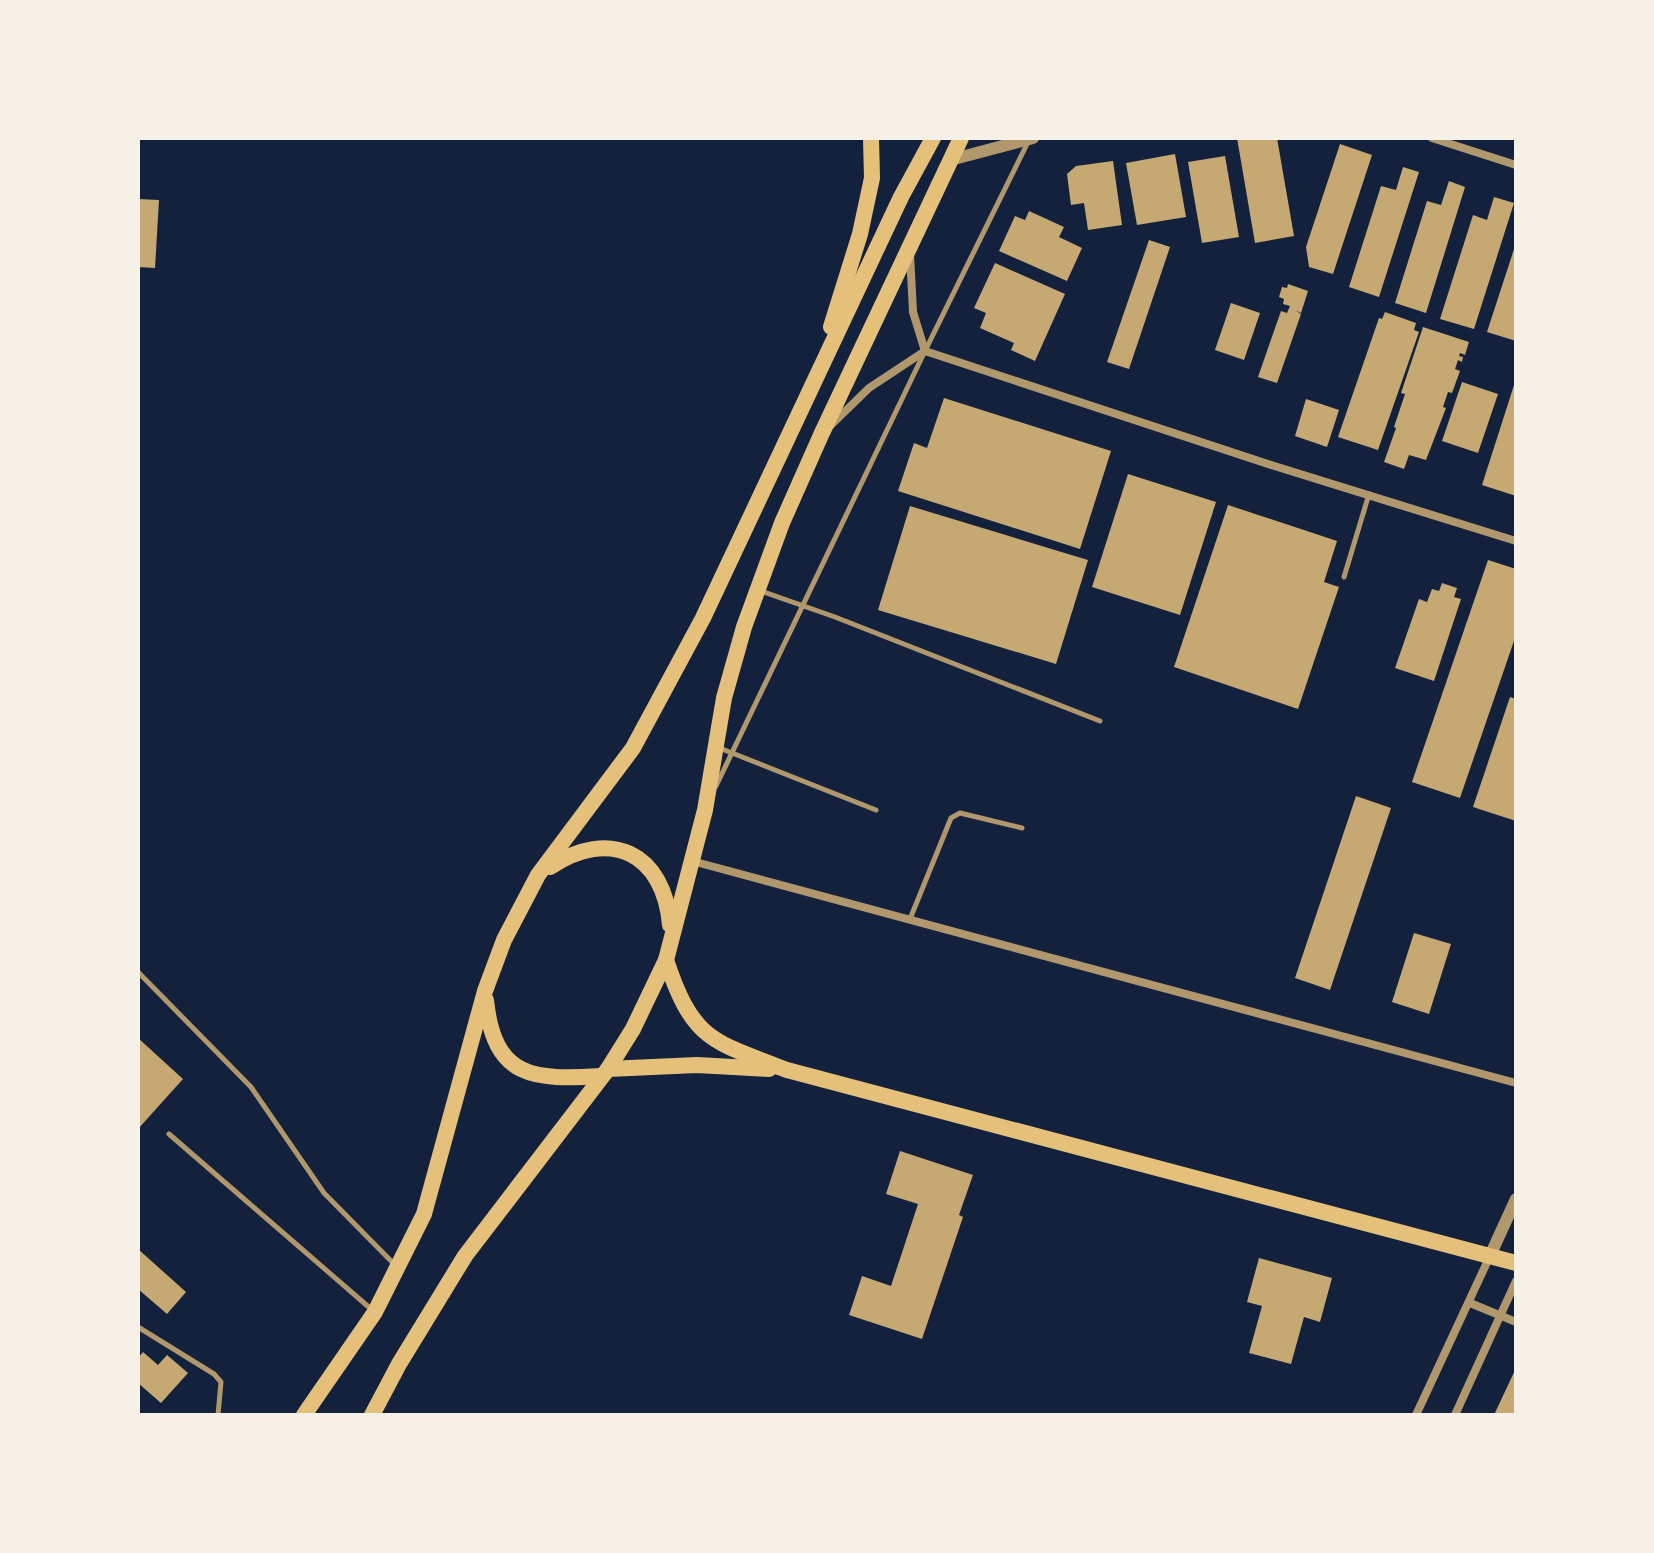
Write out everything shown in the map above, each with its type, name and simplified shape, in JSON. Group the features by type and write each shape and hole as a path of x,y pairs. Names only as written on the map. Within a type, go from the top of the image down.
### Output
{"highway":[{"path":"812,385 860,234 872,178 871,138"},
{"path":"304,1415 375,1312 424,1214 485,991 504,940 538,875 633,748 703,618 901,197 933,138"},
{"path":"372,1415 399,1364 465,1256 605,1073 633,1029 666,960 705,810 724,698 744,627 782,523 821,435 961,138"},
{"path":"538,875 569,854 595,847 618,849 641,860 658,877 669,908 671,939"},
{"path":"666,960 678,997 695,1023 718,1043 787,1070 1516,1263"},
{"path":"485,991 489,1029 500,1050 516,1067 546,1078 697,1065 787,1070"}],"street":[{"path":"950,160 1030,138"},
{"path":"1432,138 1516,165"},
{"path":"910,250 913,312 925,351"},
{"path":"821,435 869,388 925,351"},
{"path":"925,351 1268,464 1516,541"},
{"path":"691,861 1516,1083"},
{"path":"1416,1415 1516,1199"},
{"path":"1455,1415 1516,1281"},
{"path":"1470,1303 1516,1322"}],"lane":[{"path":"705,810 1030,138"},
{"path":"1344,577 1369,494"},
{"path":"758,590 1100,721"},
{"path":"715,747 876,810"},
{"path":"910,920 951,818 960,813 1022,828"},
{"path":"138,972 251,1087 324,1193 398,1269"},
{"path":"169,1134 375,1312"},
{"path":"138,1327 214,1374 221,1382 218,1415"}],"building":[{"path":"1237,138 1277,138 1294,236 1255,243"},
{"path":"1340,144 1372,155 1333,274 1309,267 1306,247"},
{"path":"1175,154 1186,217 1137,225 1126,163"},
{"path":"1225,156 1239,237 1202,243 1188,162"},
{"path":"1113,161 1122,225 1088,230 1084,203 1071,205 1067,174 1076,166"},
{"path":"1403,167 1419,172 1379,297 1349,287 1381,186 1396,190"},
{"path":"1449,181 1465,187 1426,313 1395,303 1427,201 1441,205"},
{"path":"1494,197 1514,203 1474,329 1440,319 1473,215 1487,220"},
{"path":"138,199 159,200 155,268 138,267"},
{"path":"1029,211 1064,227 1059,237 1082,248 1067,281 999,251 1015,216 1025,220"},
{"path":"1149,240 1170,247 1129,369 1107,362"},
{"path":"1516,243 1516,341 1487,332"},
{"path":"995,263 1065,294 1035,361 1011,350 1014,343 980,328 986,313 974,308"},
{"path":"1288,284 1308,291 1301,313 1295,310 1301,314 1277,383 1258,377 1281,311 1287,313 1290,306 1283,304 1284,299 1279,297 1282,287 1287,288"},
{"path":"1231,303 1260,313 1244,360 1215,350"},
{"path":"1385,312 1416,323 1414,330 1419,332 1378,450 1338,437 1379,318 1382,319"},
{"path":"1423,327 1469,342 1465,355 1460,353 1462,362 1458,360 1455,369 1460,371 1452,393 1448,392 1443,407 1446,408 1426,460 1409,455 1404,469 1384,462 1405,394 1401,393"},
{"path":"1462,382 1498,394 1478,453 1442,441"},
{"path":"1516,382 1516,496 1482,485"},
{"path":"944,398 1111,451 1080,549 898,491 914,443 927,448"},
{"path":"1306,399 1339,410 1327,447 1295,436"},
{"path":"1128,474 1216,502 1180,615 1092,587"},
{"path":"1228,505 1337,541 1324,582 1339,587 1298,709 1174,667"},
{"path":"910,506 1088,560 1056,664 878,610"},
{"path":"1488,560 1516,569 1516,635 1460,798 1412,782"},
{"path":"1442,583 1457,588 1454,597 1461,599 1434,681 1395,668 1419,599 1427,602 1432,589 1439,591"},
{"path":"1510,697 1516,699 1516,821 1473,807"},
{"path":"1356,796 1391,808 1330,990 1295,978"},
{"path":"1414,933 1451,944 1429,1014 1392,1002"},
{"path":"138,1038 183,1079 138,1129"},
{"path":"900,1151 973,1175 959,1215 963,1217 922,1339 849,1315 862,1276 891,1286 918,1204 886,1194"},
{"path":"138,1249 186,1292 167,1314 138,1289"},
{"path":"1259,1258 1332,1278 1320,1322 1304,1317 1291,1364 1249,1353 1262,1306 1247,1302"},
{"path":"143,1352 158,1365 167,1355 188,1373 161,1403 138,1383 138,1358"},
{"path":"1516,1368 1516,1415 1494,1415"}]}
